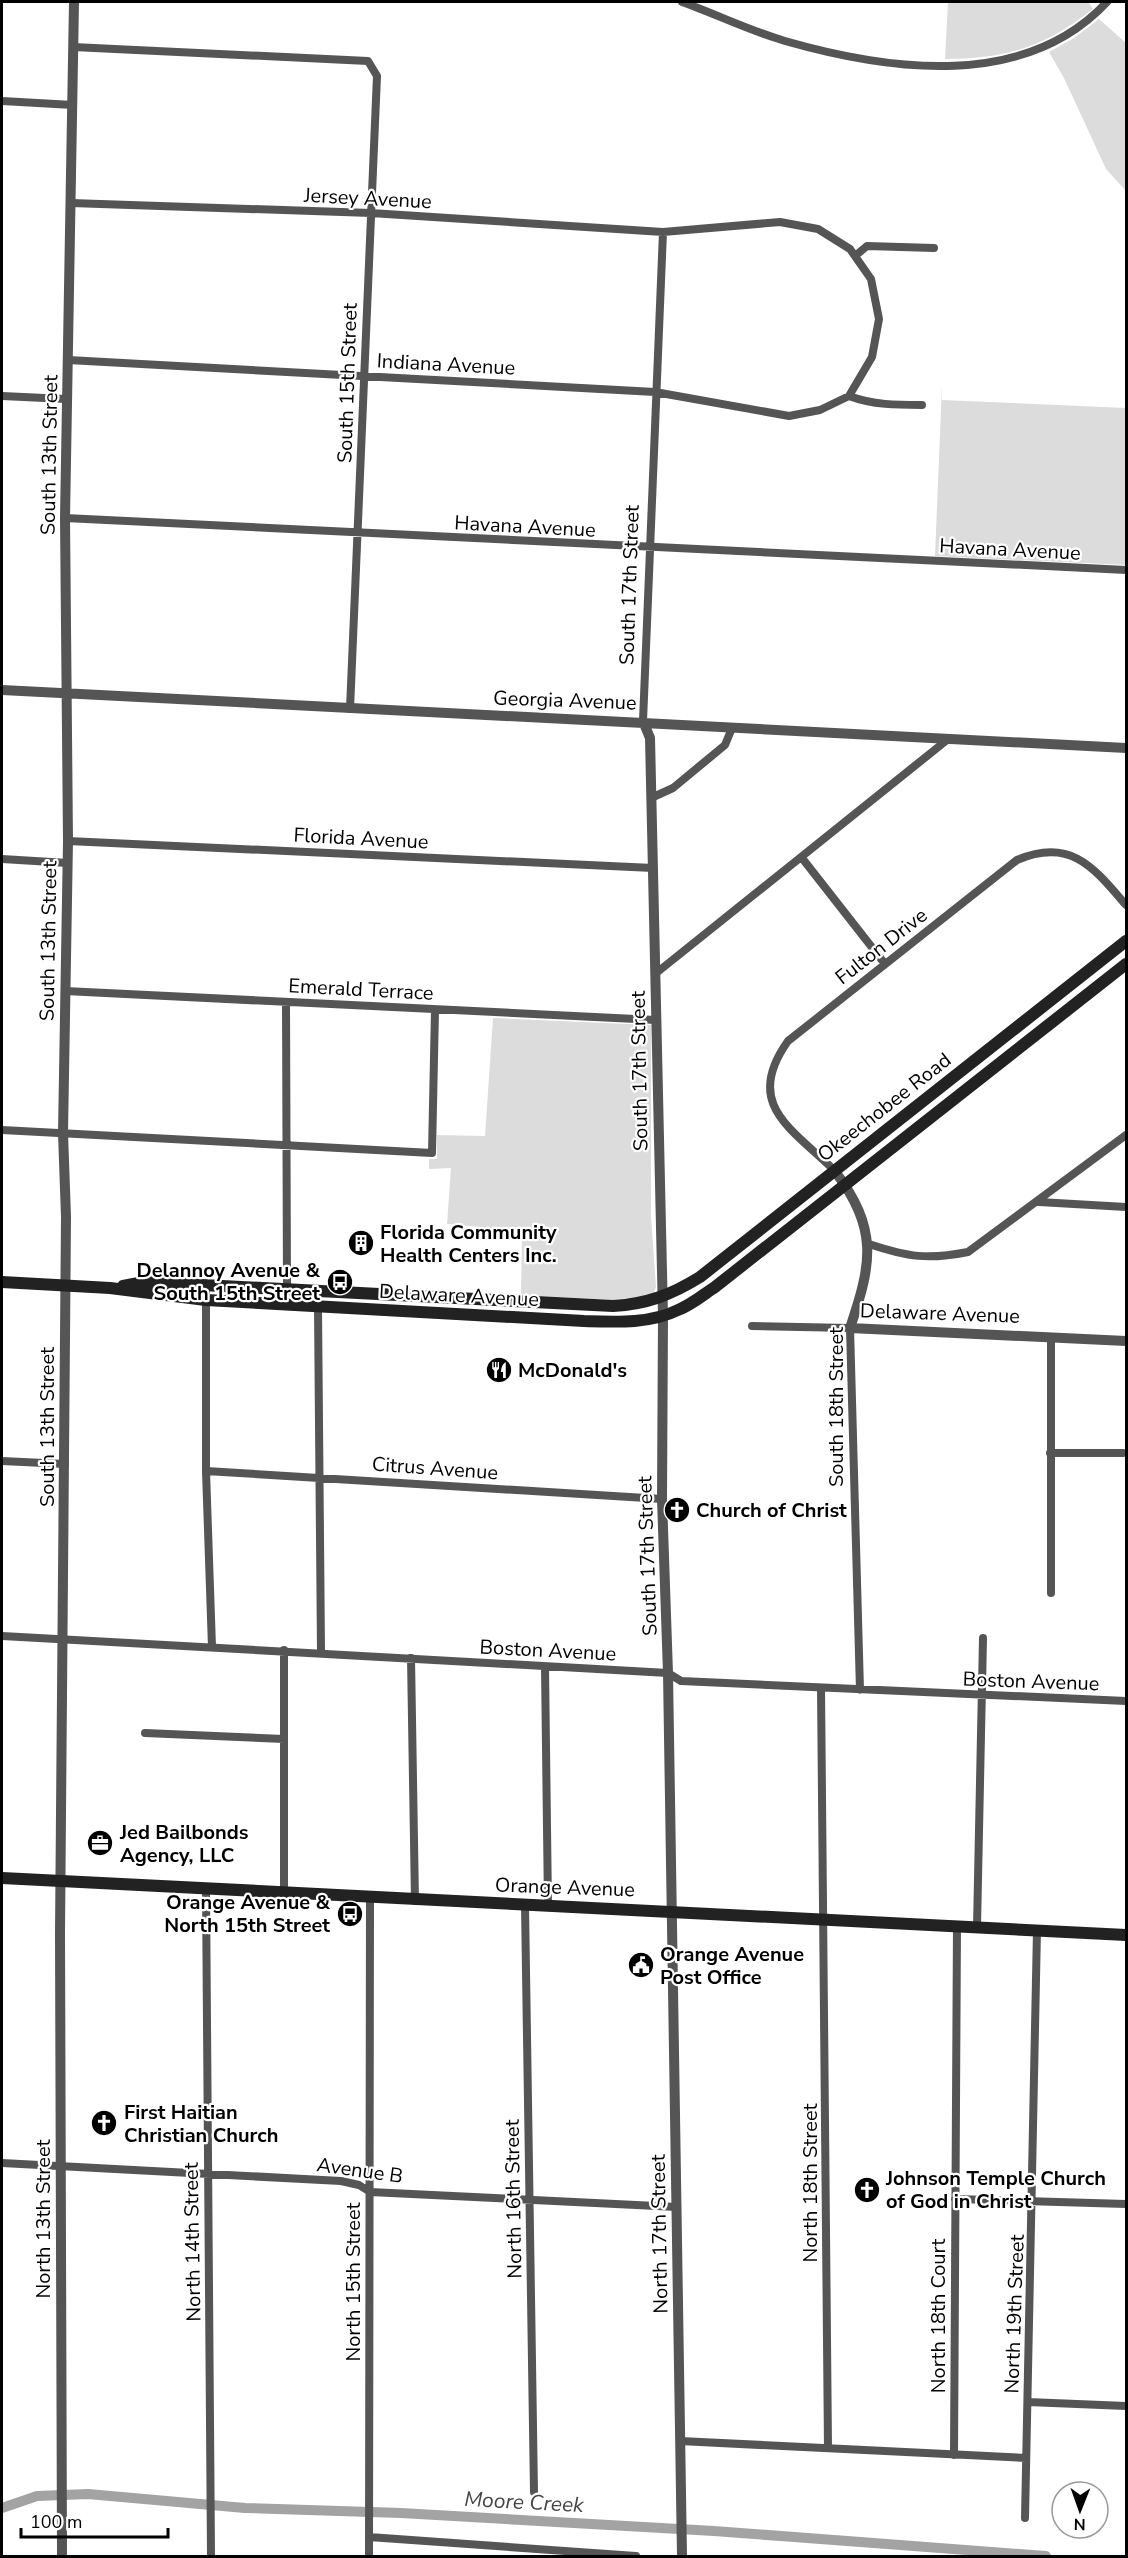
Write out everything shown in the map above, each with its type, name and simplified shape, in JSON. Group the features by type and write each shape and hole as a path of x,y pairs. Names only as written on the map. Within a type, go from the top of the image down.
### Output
{"main road":[{"name":"Okeechobee Road","path":"662,1298 700,1277 1126,941"},
{"name":"Okeechobee Road","path":"663,1316 679,1310 715,1287 1126,964"},
{"name":"Delaware Avenue","path":"2,1282 110,1288 206,1300 318,1307 614,1322 663,1316"},
{"name":"Delaware Avenue","path":"110,1288 144,1282 613,1306 645,1304 662,1298"},
{"name":"Orange Avenue","path":"2,1878 370,1899 671,1911 1126,1935"}],"street":[{"name":"South 13th Street","path":"61,1881 67,1168 63,1133 68,863 65,518 74,2"},
{"path":"682,2 782,41 835,54 923,65 976,65 1011,60 1044,48 1071,33 1107,2"},
{"name":"South 15th Street","path":"73,47 368,61 377,76 350,709"},
{"path":"2,102 73,105"},
{"name":"Jersey Avenue","path":"71,203 371,213 663,232 780,222 818,229 850,249 871,279 879,319 872,357 849,396"},
{"name":"South 17th Street","path":"663,232 648,548 643,721 650,738 663,1316 662,1499 668,1673 671,1911"},
{"path":"855,256 867,246 934,248"},
{"name":"Indiana Avenue","path":"68,360 655,392 789,416 820,410 849,396"},
{"path":"2,396 66,399"},
{"path":"849,396 886,405 922,405"},
{"name":"Havana Avenue","path":"65,518 1126,570"},
{"name":"Georgia Avenue","path":"2,690 350,709 643,721 732,728 1126,748"},
{"path":"651,798 673,788 725,745 732,728"},
{"path":"655,974 947,740"},
{"name":"Florida Avenue","path":"68,841 653,868"},
{"name":"Fulton Drive","path":"834,1170 782,1120 770,1097 769,1080 775,1059 788,1041 1017,860 1035,853 1062,854 1093,867 1126,905"},
{"path":"802,858 885,964"},
{"path":"2,860 68,863"},
{"name":"Emerald Terrace","path":"65,991 656,1020"},
{"path":"286,1002 287,1289"},
{"path":"2,1130 432,1154 435,1010"},
{"path":"869,1244 906,1256 944,1257 968,1252 1039,1202 1126,1135"},
{"name":"South 18th Street","path":"834,1170 858,1209 869,1244 866,1283 850,1328 860,1690"},
{"path":"1039,1202 1126,1207"},
{"path":"206,1285 206,1471 212,1647"},
{"path":"318,1307 321,1652"},
{"name":"Delaware Avenue","path":"752,1326 850,1328 1126,1341"},
{"path":"1051,1337 1051,1593"},
{"path":"1050,1453 1123,1453"},
{"path":"2,1461 65,1464"},
{"name":"Citrus Avenue","path":"206,1471 662,1499"},
{"name":"Boston Avenue","path":"2,1636 668,1673 681,1682 1126,1701"},
{"path":"977,1927 983,1638"},
{"path":"284,1650 284,1894"},
{"path":"411,1658 415,1901"},
{"path":"545,1667 548,1907"},
{"path":"821,1688 821,1919"},
{"path":"145,1733 284,1738"},
{"name":"North 13th Street","path":"61,1881 62,2556"},
{"name":"North 14th Street","path":"206,1890 212,2556"},
{"name":"North 15th Street","path":"369,2556 370,1899"},
{"name":"North 16th Street","path":"525,1906 534,2492"},
{"name":"North 17th Street","path":"671,1911 682,2556"},
{"name":"North 18th Street","path":"821,1919 825,2043 828,2448"},
{"name":"North 18th Court","path":"954,2455 957,1926"},
{"name":"North 19th Street","path":"1025,2518 1034,2201 1037,1930"},
{"name":"Avenue B","path":"2,2163 341,2181 358,2185 370,2192 677,2207"},
{"path":"955,2199 1126,2204"},
{"path":"1028,2402 1126,2406"},
{"path":"680,2441 1026,2458"},
{"path":"369,2537 528,2553 636,2556"}],"shaded area":[{"path":"948,2 1088,2 1093,9 1058,33 1024,48 987,57 945,59"},
{"path":"1099,19 1126,43 1126,191 1106,169 1064,78 1049,52 1074,38"},
{"path":"942,385 942,400 1126,408 1126,565 935,556"},
{"path":"493,1018 651,1025 651,1216 656,1287 653,1295 613,1300 521,1295 522,1231 447,1224 451,1168 429,1169 429,1159 437,1159 437,1135 485,1136"}],"waterway":[{"name":"Moore Creek","path":"2,2508 37,2496 88,2494 245,2508 401,2513 714,2531 1046,2556"}],"place":[{"name":"Florida Community Health Centers Inc.","path":"361,1243"},
{"name":"Delannoy Avenue & South 15th Street","path":"340,1282"},
{"name":"McDonald's","path":"499,1370"},
{"name":"Church of Christ","path":"677,1510"},
{"name":"Jed Bailbonds Agency, LLC","path":"100,1843"},
{"name":"Orange Avenue & North 15th Street","path":"350,1914"},
{"name":"Orange Avenue Post Office","path":"641,1965"},
{"name":"First Haitian Christian Church","path":"104,2123"},
{"name":"Johnson Temple Church of God in Christ","path":"867,2190"}]}
